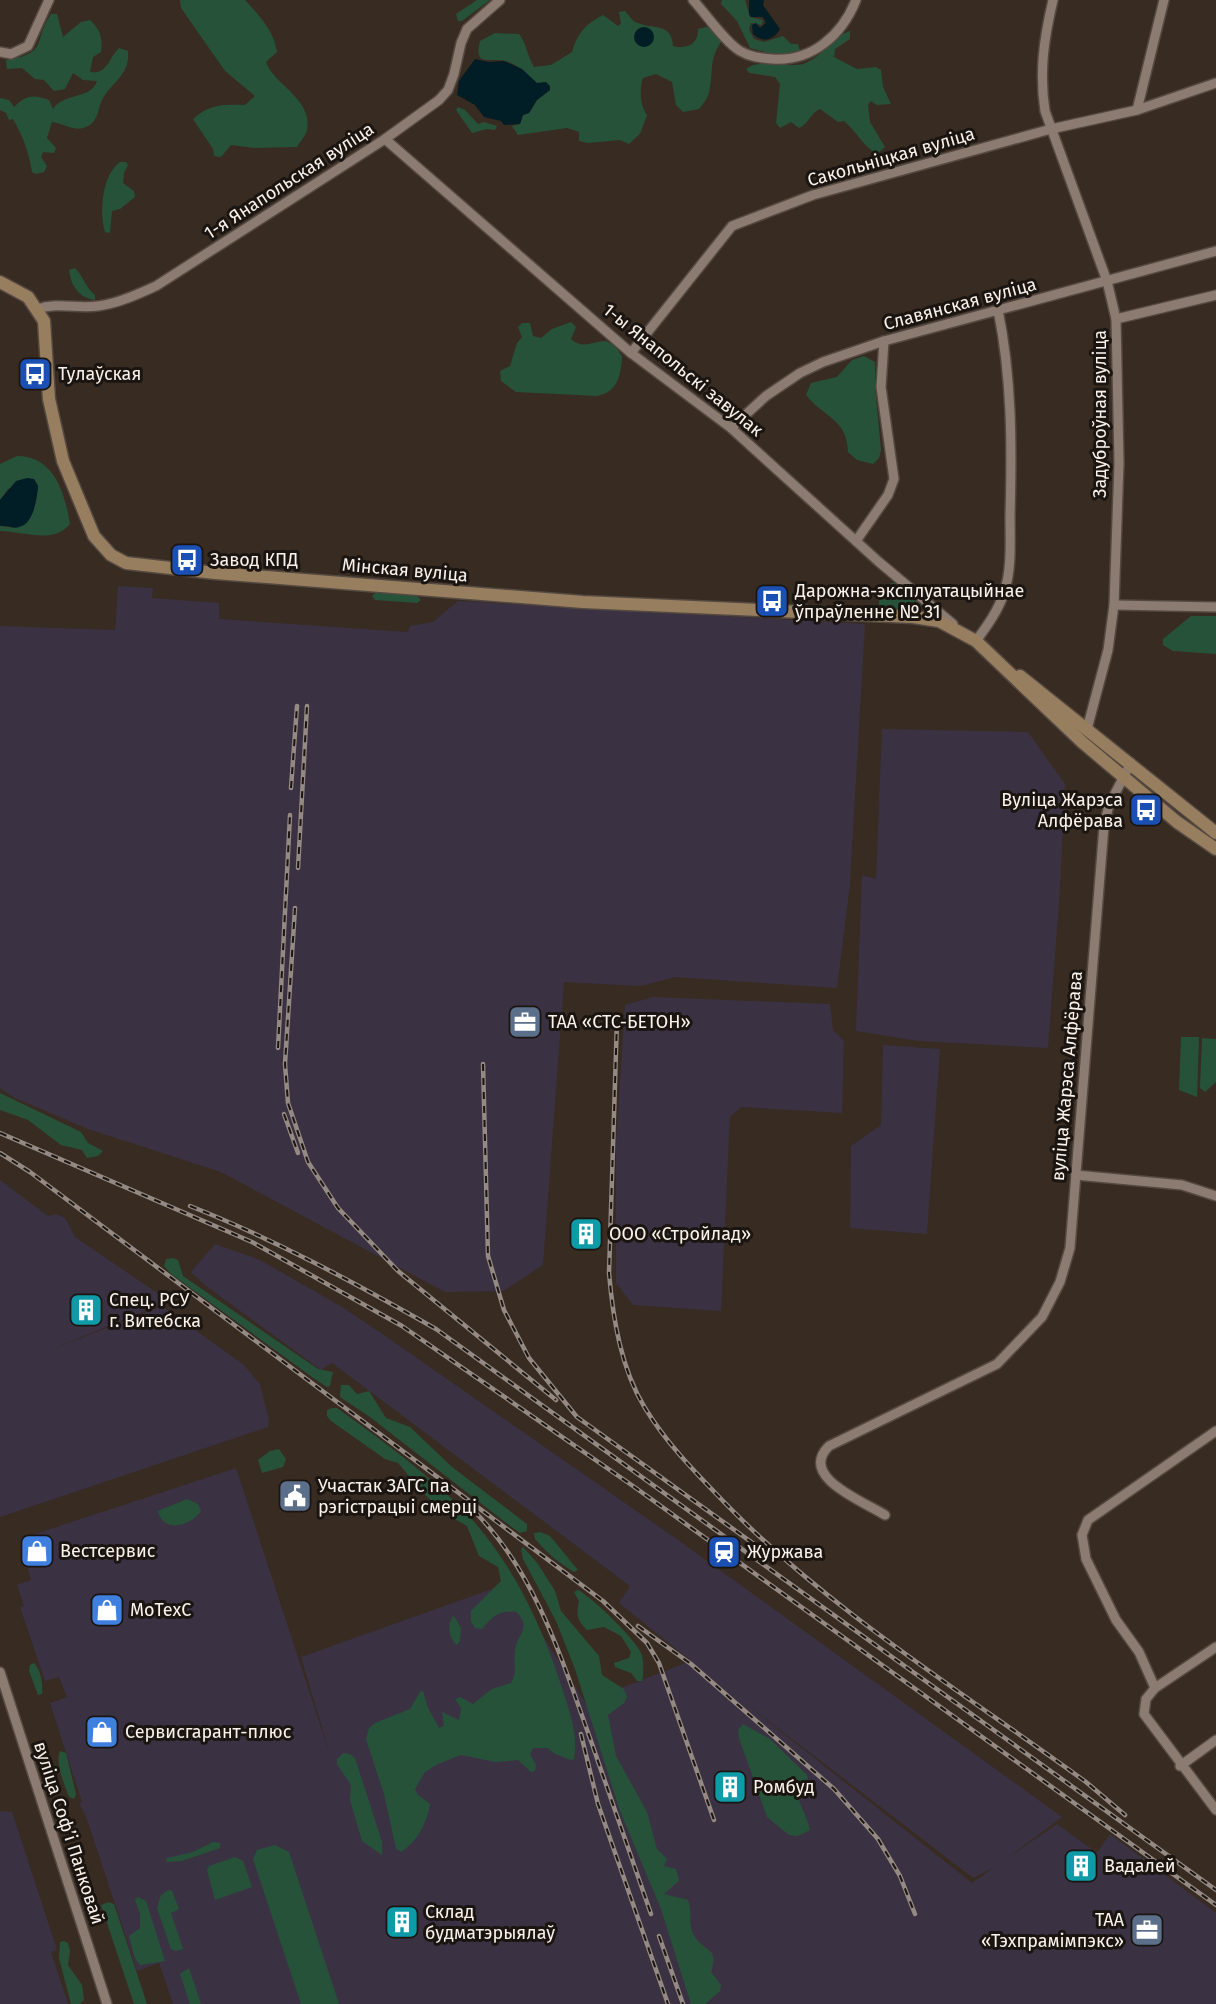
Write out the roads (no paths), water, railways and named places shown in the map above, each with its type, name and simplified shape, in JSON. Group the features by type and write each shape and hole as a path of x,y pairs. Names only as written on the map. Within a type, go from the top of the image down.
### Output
{"main road":[{"path":"0,282 28,297 37,309"},
{"name":"Мінская вуліца","path":"37,309 46,331 49,399 63,461 94,536 111,555 126,562 225,574 572,601 913,617 939,621 959,630 976,641 996,659"},
{"path":"996,659 1216,833"},
{"path":"996,659 1019,685 1082,742 1177,822 1216,849"},
{"path":"1082,742 1087,729"}],"street":[{"path":"0,52 11,54 28,46 49,0"},
{"name":"1-я Янапольская вуліца","path":"37,309 65,304 78,308 98,306 120,301 156,286 385,139 439,100 448,90 467,29 500,0"},
{"path":"693,0 741,51 757,58 779,59 803,56 823,46 849,18 856,0"},
{"name":"Задуброўная вуліца","path":"1053,0 1042,49 1043,98 1051,129 1107,281 1116,319 1119,463 1114,605 1108,650 1087,729"},
{"path":"1137,110 1164,0"},
{"name":"Сакольніцкая вуліца","path":"631,353 732,226 744,220 813,195 1051,129 1137,110 1216,83"},
{"name":"1-ы Янапольскі завулак","path":"385,139 631,353 731,428 959,630"},
{"name":"Славянская вуліца","path":"731,428 766,396 800,373 823,362 884,341 1216,251"},
{"path":"1116,319 1216,295"},
{"path":"976,641 991,621 1004,593 1009,569 1012,449 1006,351 998,310"},
{"path":"856,541 888,495 894,479 881,387 884,341"},
{"path":"1114,605 1216,607"},
{"name":"вуліца Жарэса Алфёрава","path":"885,1515 832,1483 822,1473 819,1464 821,1454 829,1446 990,1369 1042,1317 1060,1282 1070,1248 1104,826 1109,805 1123,775 1131,764"},
{"path":"1076,1174 1182,1185 1216,1196"},
{"path":"1155,1688 1139,1652 1116,1620 1086,1559 1082,1535 1088,1520 1216,1431"},
{"path":"1216,1647 1155,1688 1146,1699 1144,1714 1180,1766 1216,1810"},
{"name":"вуліца Софʼі Панковай","path":"0,1672 107,2004"},
{"path":"1180,1766 1216,1740"}],"water":[{"path":"749,0 764,0 763,5 780,29 771,38 764,40 753,34 752,25 756,23 760,28 766,23 763,17 751,17"},
{"path":"644,27 651,30 654,37 651,44 644,47 637,44 634,37 637,30"},
{"path":"475,59 489,62 504,61 522,69 537,83 546,82 550,90 537,100 529,113 523,115 520,124 504,125 501,121 484,117 475,105 457,95 459,81"},
{"path":"34,479 38,486 36,503 31,516 24,525 19,527 0,526 0,500 16,481"}],"railway":[{"path":"291,788 297,706"},
{"path":"298,868 307,706"},
{"path":"278,1048 290,815"},
{"path":"295,908 285,1064 288,1103 308,1162 338,1208 398,1271 556,1400"},
{"path":"617,1020 609,1273 613,1308 624,1360 645,1408 672,1446 703,1480 765,1541 808,1579 899,1649 1086,1782 1125,1815"},
{"path":"483,1064 488,1256 504,1310 529,1358 577,1417 761,1549"},
{"path":"284,1114 298,1153"},
{"path":"0,1133 252,1242 402,1326 633,1486 1216,1905"},
{"path":"0,1153 30,1172 603,1601 647,1643 659,1663 714,1820"},
{"path":"190,1206 315,1263 436,1329 1216,1890"},
{"path":"474,1511 496,1535 514,1562 545,1619 558,1649 651,1914"},
{"path":"638,1626 691,1664 834,1789 878,1839 900,1876 915,1914"},
{"path":"581,1734 598,1804 668,2004"},
{"path":"659,1936 683,2004"}],"place":[{"name":"Тулаўская","path":"35,374"},
{"name":"Завод КПД","path":"187,560"},
{"name":"Дарожна-эксплуатацыйнае ўпраўленне № 31","path":"772,601"},
{"name":"Вуліца Жарэса Алфёрава","path":"1146,810"},
{"name":"ТАА «СТС-БЕТОН»","path":"525,1022"},
{"name":"ООО «Стройлад»","path":"586,1234"},
{"name":"Спец. РСУ г. Витебска","path":"86,1310"},
{"name":"Участак ЗАГС па рэгістрацыі смерці","path":"295,1496"},
{"name":"Вестсервис","path":"37,1551"},
{"name":"Журжава","path":"724,1552"},
{"name":"MoTexC","path":"107,1610"},
{"name":"Сервисгарант-плюс","path":"102,1732"},
{"name":"Ромбуд","path":"730,1787"},
{"name":"Вадалей","path":"1081,1866"},
{"name":"Склад будматэрыялаў","path":"402,1922"},
{"name":"ТАА «Тэхпрамімпэкс»","path":"1147,1930"}]}
